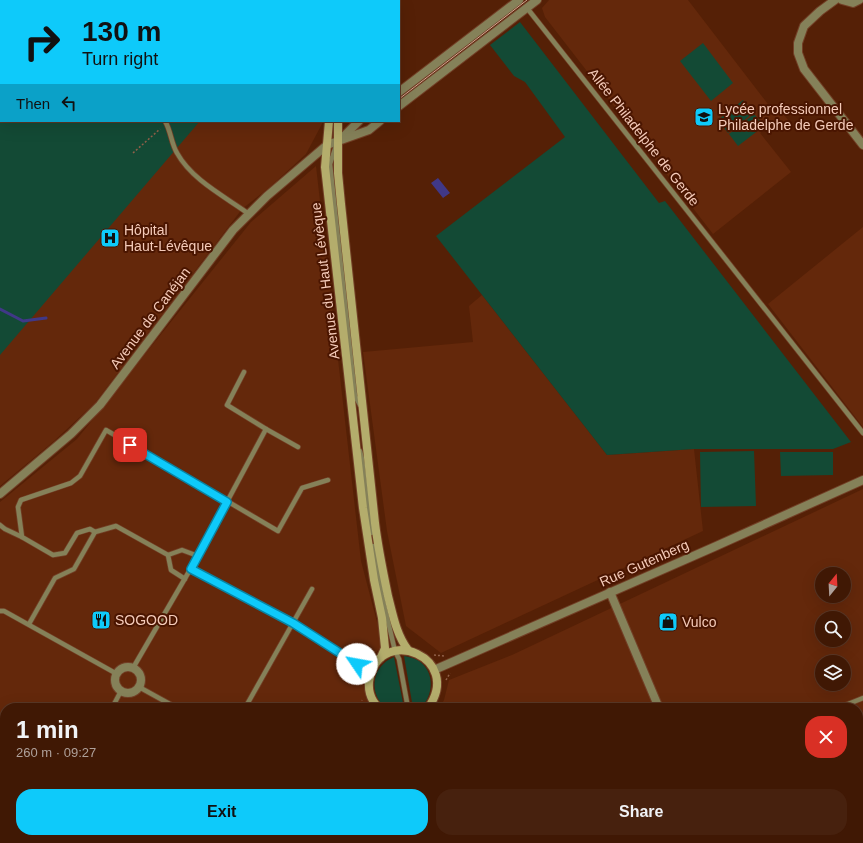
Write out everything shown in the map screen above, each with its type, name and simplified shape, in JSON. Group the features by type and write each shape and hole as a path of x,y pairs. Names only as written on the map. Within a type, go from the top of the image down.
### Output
{"main road":[{"name":"Avenue du Haut Lévèque","path":"329,122 325,167 368,544 382,618 385,648 381,657"},
{"name":"Avenue du Haut Lévèque","path":"338,122 341,204 378,548 401,650"},
{"path":"373,703 368,682 371,670 381,657 401,650 419,654 428,660 434,670 437,680 437,690 432,703"}],"street":[{"path":"400,91 519,0"},
{"path":"400,105 537,0"},
{"path":"835,0 820,11 804,26 798,43 798,53 804,68 863,145"},
{"path":"842,0 853,3 859,0"},
{"name":"Avenue de Canéjan","path":"338,142 358,122"},
{"name":"Avenue de Canéjan","path":"0,494 71,434 100,405 233,230 267,196 327,145 369,130 379,122"},
{"name":"Rue Gutenberg","path":"434,670 863,480"},
{"path":"610,592 658,703"},
{"path":"125,668 133,668 139,672 141,678 139,687 132,692 127,693 121,691 116,684 117,674 125,668"}],"lane":[{"name":"Allée Philadelphe de Gerde","path":"527,8 863,434"},
{"path":"168,122 176,151 186,167 197,177 249,214"},
{"path":"244,372 227,405 298,447"},
{"path":"133,668 191,569 266,429"},
{"path":"22,537 18,507 22,500 71,483 80,476 106,430 278,531 302,488 328,480"},
{"name":"Avenue du Haut Lévèque","path":"355,437 362,460 371,539 382,596 401,650 407,703"},
{"path":"0,525 53,555 65,552 77,533 90,529 95,532"},
{"path":"29,624 55,578 74,568 95,532 116,526 168,555 182,550 198,556"},
{"path":"168,555 171,570 185,579"},
{"path":"191,569 293,623 357,664 371,670"},
{"path":"248,703 312,589"},
{"path":"0,611 4,611 29,624 117,674"},
{"path":"139,687 168,703"},
{"path":"115,703 121,691"},
{"path":"850,703 863,698"}],"path":[{"path":"133,153 168,122"}],"shaded area":[{"name":"Lycée professionnel Philadelphe de Gerde","path":"549,0 688,0 774,112 779,109 789,121 781,127 775,121 760,133 791,172 713,234 545,17 542,8"},
{"name":"Hôpital Haut-Lévêque","path":"0,122 323,122 306,154 270,187 242,209 95,403 53,442 0,486"},
{"path":"316,166 361,561 383,645 362,667 365,688 370,703 0,703 0,502 77,439 251,222"},
{"path":"438,178 450,193 443,198 431,183"},
{"path":"863,227 863,427 768,304"},
{"path":"482,295 607,455 694,449 703,531 441,653 406,626 387,531 363,352 473,342 469,306"},
{"path":"863,489 863,703 442,703 449,680 512,655"}],"green space":[{"path":"520,22 659,203 665,201 851,442 833,449 694,449 607,455 436,236 565,137 525,82 514,76 490,45"},
{"path":"703,43 733,83 711,101 680,61"},
{"path":"743,100 753,113 728,133 718,120"},
{"path":"754,114 764,126 738,146 729,134"},
{"path":"0,122 199,122 0,355"},
{"path":"754,451 756,506 701,507 700,452"},
{"path":"780,452 833,452 833,475 781,476"},
{"path":"404,656 419,661 428,671 430,678 430,691 425,703 412,703"},
{"path":"394,657 403,703 381,703 376,695 375,680 377,673 387,661"}],"waterway":[{"path":"0,309 23,321 46,318"}],"tram line":[{"path":"400,98 527,0"}],"place":[{"name":"Lycée professionnel Philadelphe de Gerde","path":"704,117"},
{"name":"Hôpital Haut-Lévêque","path":"110,238"},
{"name":"SOGOOD","path":"101,620"},
{"name":"Vulco","path":"668,622"}],"route":[{"path":"130,445 227,502 191,569 293,623 357,664"}]}
